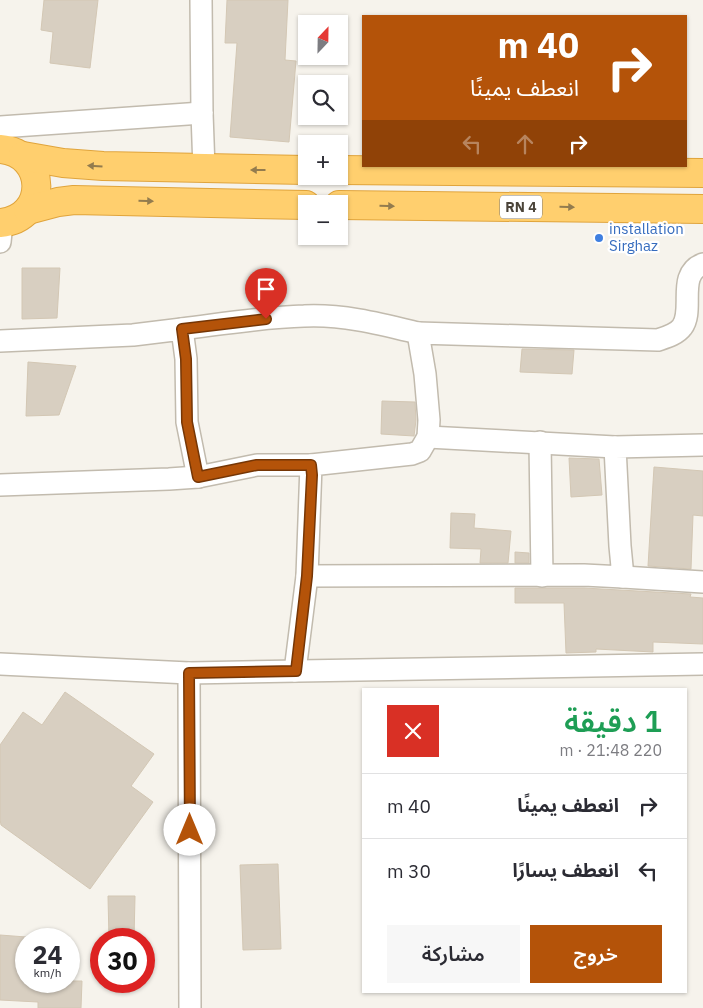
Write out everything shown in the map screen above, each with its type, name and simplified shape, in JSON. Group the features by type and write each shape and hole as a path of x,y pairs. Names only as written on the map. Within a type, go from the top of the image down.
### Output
{"highway":[{"path":"12,153 83,165 298,170"},
{"path":"12,153 32,168 37,182 35,197 28,210"},
{"path":"348,170 703,173"},
{"path":"1,229 28,210 51,203 74,200 298,205"},
{"name":"RN 4","path":"348,205 703,209"}],"street":[{"path":"201,0 204,169"},
{"path":"0,127 202,113"},
{"path":"0,341 133,335 306,316 350,318 418,333 658,340 671,336 681,329 686,322 688,283 692,271 703,264"},
{"path":"182,329 186,359 187,422 198,477"},
{"path":"0,485 198,477 257,465 311,465 412,454 420,451 428,437 429,420 425,374 418,333"},
{"path":"428,437 615,447 703,446"},
{"path":"540,442 542,576"},
{"path":"615,447 623,577"},
{"path":"296,671 307,576 311,465"},
{"path":"307,576 623,577 703,582"},
{"path":"0,664 189,673 703,664"},
{"path":"189,673 190,1008"}],"building":[{"path":"44,0 98,0 90,68 50,63 53,32 41,30"},
{"path":"227,0 288,0 285,60 296,61 289,142 230,137 237,43 225,43"},
{"path":"22,268 60,268 57,318 22,319"},
{"path":"522,349 574,350 572,374 520,372"},
{"path":"28,362 76,366 59,415 26,416"},
{"path":"382,401 415,402 416,420 414,436 381,434"},
{"path":"569,458 599,459 602,495 571,497"},
{"path":"654,467 703,471 703,516 693,515 691,569 648,566"},
{"path":"451,513 475,514 474,528 511,531 508,563 480,563 481,549 450,548"},
{"path":"515,552 529,553 529,563 515,563"},
{"path":"515,588 584,588 691,594 690,597 703,598 703,644 653,642 653,652 596,649 596,652 566,653 564,603 515,603"},
{"path":"65,692 154,754 131,786 153,802 90,889 1,825 0,819 0,745 23,712 42,725"},
{"path":"278,864 281,949 243,950 240,865"},
{"path":"108,896 135,896 134,928 109,928"},
{"path":"0,935 15,936 15,993 80,993 80,981 82,981 81,1008 38,1008 38,1002 0,1000"}],"place":[{"name":"installation Sirghaz","path":"599,238"}],"route":[{"path":"190,830 189,673 296,671 307,576 312,475 311,465 257,465 198,477 187,422 186,359 182,329 266,319"}]}
